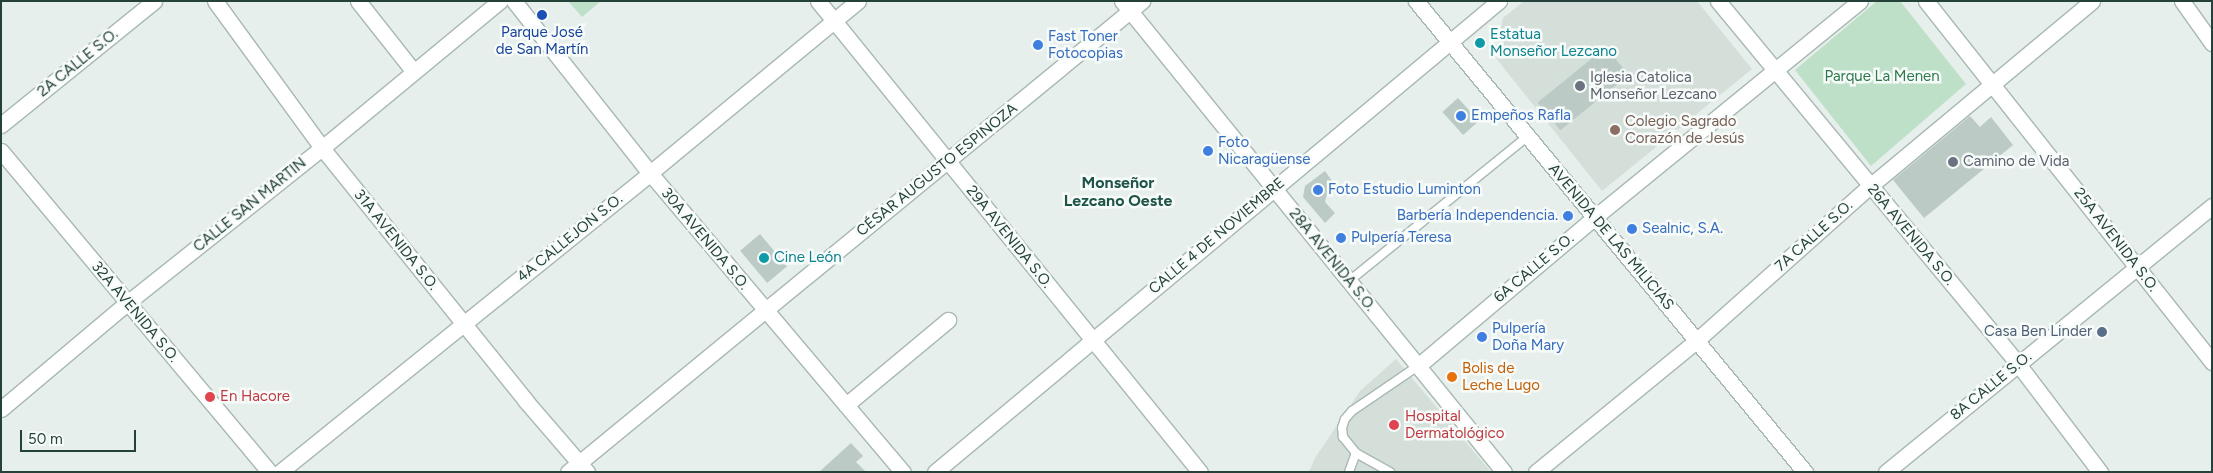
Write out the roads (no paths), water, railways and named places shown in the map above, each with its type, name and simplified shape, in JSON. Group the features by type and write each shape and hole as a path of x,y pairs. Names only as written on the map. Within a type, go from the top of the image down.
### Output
{"street":[{"name":"2A CALLE S.O.","path":"1,125 154,1"},
{"name":"31A AVENIDA S.O.","path":"215,1 322,148 579,469"},
{"path":"358,1 414,72"},
{"name":"CALLE SAN MARTIN","path":"1,409 127,303 322,148 500,1"},
{"name":"30A AVENIDA S.O.","path":"514,1 650,173 903,472"},
{"name":"29A AVENIDA S.O.","path":"818,1 1200,472"},
{"name":"4A CALLEJON S.O.","path":"280,472 650,173 858,1"},
{"name":"CÉSAR AUGUSTO ESPINOZA","path":"579,469 765,311 948,161 1126,6 1142,1"},
{"name":"AVENIDA DE LAS MILICIAS","path":"1416,1 1805,472"},
{"name":"CALLE 4 DE NOVIEMBRE","path":"935,472 1499,1"},
{"name":"26A AVENIDA S.O.","path":"1718,1 2018,364 2100,472"},
{"name":"6A CALLE S.O.","path":"1418,366 1595,217 1860,1"},
{"name":"25A AVENIDA S.O.","path":"1926,1 2212,362"},
{"name":"7A CALLE S.O.","path":"1536,472 1697,340 1870,186 2092,1"},
{"path":"2182,1 2212,43"},
{"name":"28A AVENIDA S.O.","path":"1126,6 1504,472"},
{"name":"32A AVENIDA S.O.","path":"1,151 269,472"},
{"name":"8A CALLE S.O.","path":"1886,472 2212,206"},
{"path":"846,405 948,320"}],"lane":[{"path":"1349,281 1527,137"},
{"path":"1390,472 1356,453 1343,437 1342,428 1345,419 1368,400 1418,366"},
{"path":"1350,472 1356,453"}],"place":[{"name":"Parque José de San Martín","path":"542,15"},
{"name":"Estatua Monseñor Lezcano","path":"1480,43"},
{"name":"Fast Toner Fotocopias","path":"1038,45"},
{"name":"Iglesia Catolica Monseñor Lezcano","path":"1580,86"},
{"name":"Empeños Rafla","path":"1461,116"},
{"name":"Colegio Sagrado Corazón de Jesús","path":"1615,130"},
{"name":"Foto Nicaragüense","path":"1208,151"},
{"name":"Camino de Vida","path":"1953,162"},
{"name":"Foto Estudio Luminton","path":"1318,190"},
{"name":"Barbería Independencia.","path":"1568,216"},
{"name":"Sealnic, S.A.","path":"1632,229"},
{"name":"Pulpería Teresa","path":"1341,238"},
{"name":"Cine León","path":"764,258"},
{"name":"Casa Ben Linder","path":"2102,332"},
{"name":"Pulpería Doña Mary","path":"1482,337"},
{"name":"Bolis de Leche Lugo","path":"1452,377"},
{"name":"En Hacore","path":"210,397"},
{"name":"Hospital Dermatológico","path":"1394,425"}],"district":[{"name":"Monseñor Lezcano Oeste","path":"1118,192"}],"park label":[{"name":"Parque La Menen","path":"1882,77"}]}
